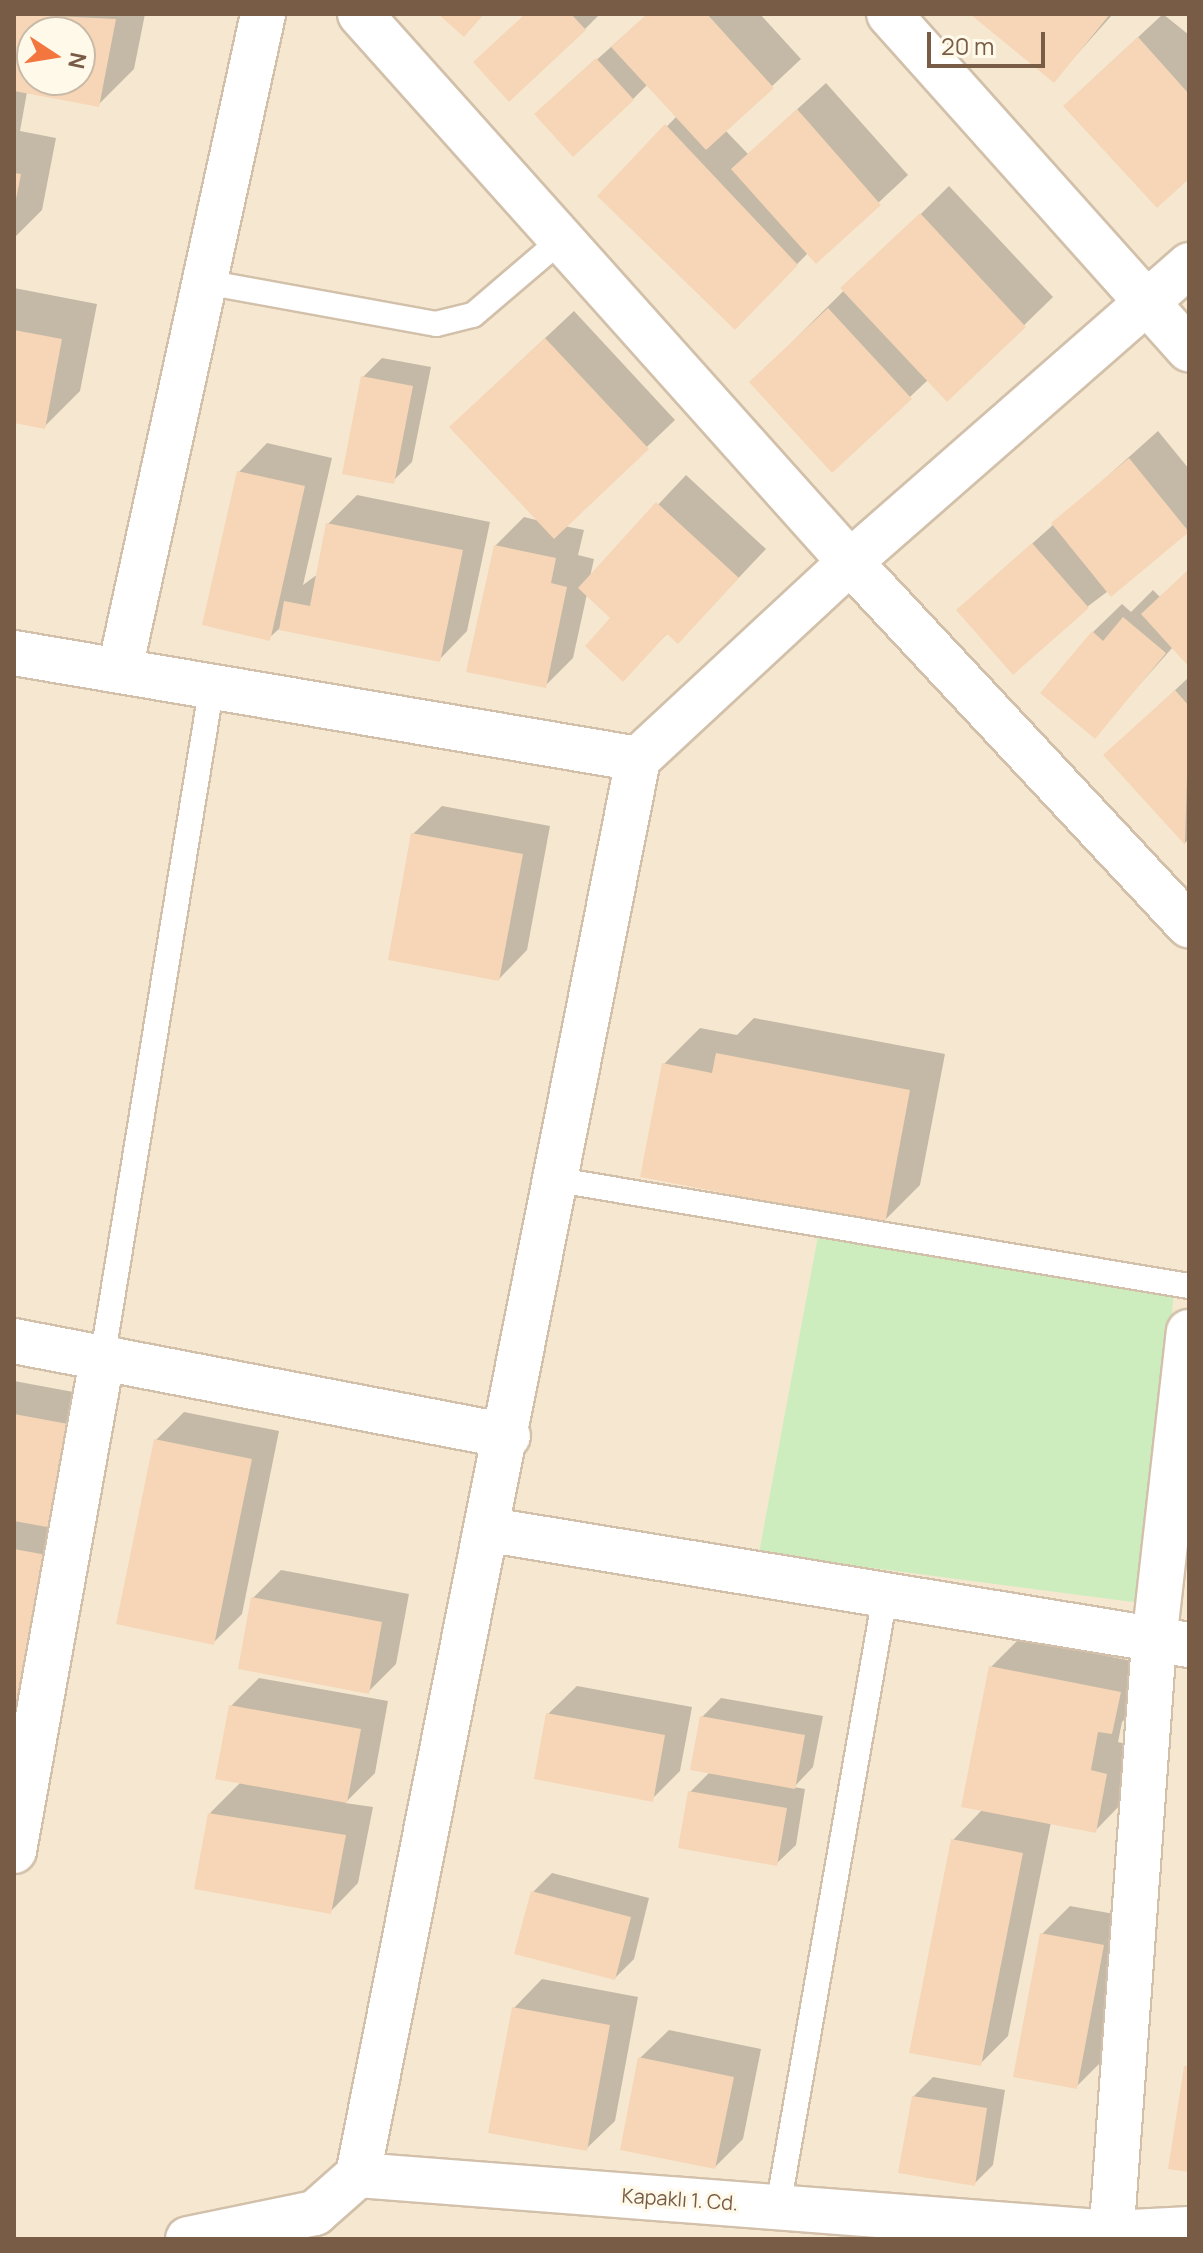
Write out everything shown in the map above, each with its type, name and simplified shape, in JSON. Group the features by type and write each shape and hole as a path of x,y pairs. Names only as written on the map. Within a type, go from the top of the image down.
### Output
{"street":[{"path":"120,669 263,14"},
{"path":"360,14 850,562 1189,925"},
{"path":"889,14 1189,350"},
{"path":"188,2239 314,2226 358,2175 490,1530 638,759 850,562 1189,265"},
{"path":"14,653 638,759"},
{"path":"1112,2236 1171,1644 1189,1332"},
{"path":"14,1341 103,1354 508,1436"},
{"path":"14,1851 103,1354"},
{"path":"490,1530 1171,1644"},
{"name":"Kapaklı 1. Cd.","path":"358,2175 1112,2236 1189,2229"}],"lane":[{"path":"205,282 436,324 473,315 562,239"},
{"path":"103,1354 212,685"},
{"path":"558,1180 1189,1286"},
{"path":"778,2207 885,1596"}],"shaded area":[{"path":"14,14 1189,14 1189,2239 14,2239"}],"green space":[{"path":"818,1236 1174,1289 1148,1604 759,1553"}],"building":[{"path":"14,14 55,16 16,16 16,91"},
{"path":"438,14 484,14 464,37"},
{"path":"525,14 571,14 586,30 509,102 473,62"},
{"path":"647,14 707,14 774,88 706,150 611,47"},
{"path":"970,14 1110,14 1054,83"},
{"path":"96,18 116,19 99,107 41,96 96,96"},
{"path":"1138,37 1189,94 1189,179 1157,208 1063,106"},
{"path":"596,58 634,100 573,157 534,114"},
{"path":"797,109 881,205 816,264 731,169"},
{"path":"665,124 798,265 735,330 597,196"},
{"path":"14,173 21,174 15,204 14,204"},
{"path":"920,213 1026,327 947,402 840,288"},
{"path":"828,308 912,399 832,473 749,382"},
{"path":"14,330 62,339 45,429 14,423"},
{"path":"545,338 649,449 554,539 449,427"},
{"path":"361,376 413,386 394,484 342,474"},
{"path":"1129,458 1189,532 1111,597 1051,523"},
{"path":"237,471 305,486 270,641 202,625"},
{"path":"656,502 739,578 678,644 667,634 623,682 585,646 610,618 578,588"},
{"path":"326,523 463,550 440,662 279,630 284,601 310,606"},
{"path":"1032,543 1089,608 1013,675 956,610"},
{"path":"494,545 556,558 551,583 567,587 546,688 466,672"},
{"path":"1189,569 1189,667 1141,614"},
{"path":"1123,617 1166,653 1095,739 1040,693 1092,631 1103,641"},
{"path":"1175,690 1189,706 1185,845 1103,755"},
{"path":"411,833 523,854 499,981 388,960"},
{"path":"716,1053 910,1090 885,1224 640,1177 662,1063 712,1073"},
{"path":"14,1414 79,1426 58,1529 14,1521"},
{"path":"154,1439 252,1459 214,1645 116,1624"},
{"path":"14,1549 52,1556 22,1715 14,1714"},
{"path":"251,1597 382,1622 369,1694 238,1669"},
{"path":"989,1666 1121,1692 1112,1734 1098,1732 1091,1770 1107,1774 1096,1833 961,1807"},
{"path":"229,1705 361,1729 347,1803 215,1779"},
{"path":"546,1713 665,1735 653,1802 534,1779"},
{"path":"700,1716 805,1735 795,1789 690,1770"},
{"path":"688,1791 787,1808 777,1866 678,1848"},
{"path":"208,1813 346,1835 331,1914 194,1889"},
{"path":"951,1839 1023,1853 981,2066 909,2053"},
{"path":"531,1891 631,1917 615,1980 514,1954"},
{"path":"1040,1933 1104,1945 1077,2089 1013,2077"},
{"path":"512,2007 610,2025 587,2151 488,2133"},
{"path":"638,2057 734,2077 715,2169 620,2150"},
{"path":"1184,2066 1189,2066 1189,2172 1168,2169"},
{"path":"912,2096 987,2108 975,2186 898,2173"}]}
